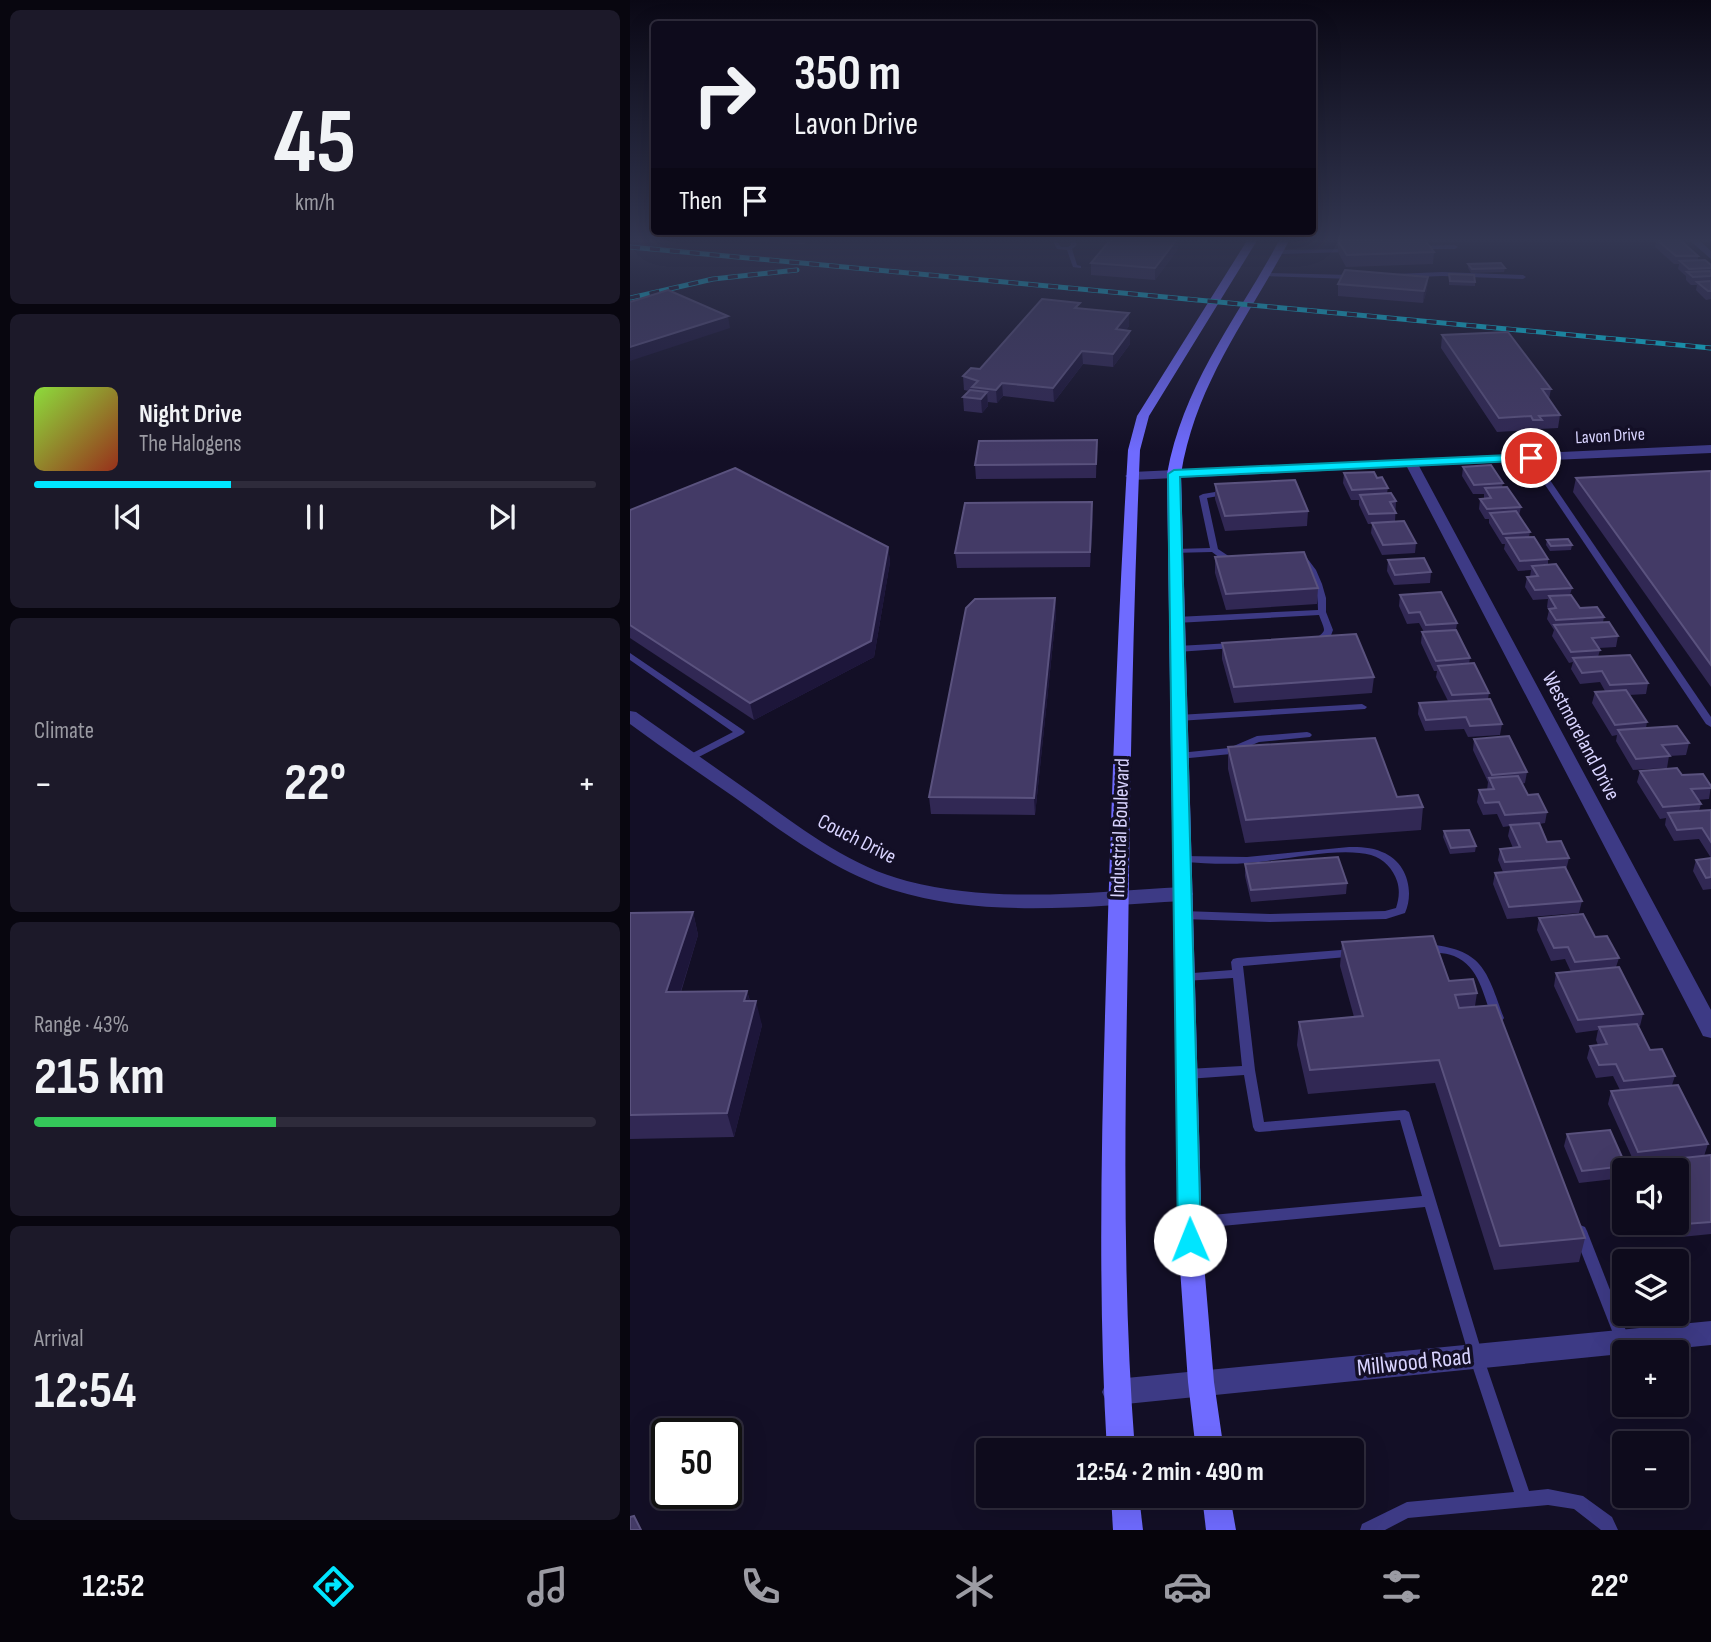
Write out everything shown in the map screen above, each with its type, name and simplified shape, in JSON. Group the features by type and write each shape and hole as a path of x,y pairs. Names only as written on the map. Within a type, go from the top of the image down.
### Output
{"main road":[{"name":"Industrial Boulevard","path":"1120,1438 1116,1392 1112,1222 1118,896 1134,450 1143,416 1209,310"},
{"path":"1208,1438 1200,1382 1189,1223 1174,474 1178,441 1192,404 1237,310"},
{"path":"1126,1508 1128,1530"},
{"path":"1218,1508 1221,1530"}],"street":[{"name":"Lavon Drive","path":"1132,476 1261,474 1411,463 1711,449"},
{"name":"Westmoreland Drive","path":"1411,463 1711,1030"},
{"name":"Couch Drive","path":"630,716 819,848 865,873 901,886 979,899 1118,896 1183,904"},
{"name":"Millwood Road","path":"1643,1340 1711,1333"},
{"name":"Millwood Road","path":"1116,1392 1612,1343"}],"lane":[{"path":"1531,458 1711,723"},
{"path":"1214,550 1203,496 1234,492"},
{"path":"1175,551 1214,550 1227,559 1244,561"},
{"path":"1284,560 1307,561 1323,598 1322,612 1329,630 1327,636 1323,640 1302,642"},
{"path":"1176,620 1322,612"},
{"path":"1177,649 1247,645"},
{"path":"630,656 740,732 690,758"},
{"path":"1178,718 1362,707"},
{"path":"1180,756 1231,751 1258,739 1307,735"},
{"path":"1182,859 1246,860 1358,851 1377,853 1392,862 1403,880 1406,899 1401,910 1386,915 1270,918 1183,904"},
{"path":"1411,949 1444,948 1472,959 1479,968 1504,1032"},
{"path":"1371,952 1237,962 1249,1070 1259,1127 1405,1115 1476,1356 1524,1499"},
{"path":"1184,977 1238,974"},
{"path":"1186,1074 1249,1070"},
{"path":"1189,1223 1430,1201"},
{"path":"1573,1213 1622,1340"},
{"path":"1368,1530 1408,1510 1548,1497 1577,1502 1606,1523 1610,1530"}],"building":[{"path":"630,310 715,310 728,316 630,347"},
{"path":"1032,310 1129,313 1116,329 1130,331 1113,354 1082,351 1053,388 1002,383 996,390 972,387 978,381 963,376 971,368 980,369"},
{"path":"1508,332 1551,389 1542,389 1560,415 1539,416 1542,420 1533,420 1531,416 1499,418 1442,335"},
{"path":"970,390 987,392 981,399 963,397"},
{"path":"1097,440 1096,464 975,465 979,441"},
{"path":"1491,465 1503,483 1474,485 1463,467"},
{"path":"735,468 888,547 871,641 750,703 630,625 630,510"},
{"path":"1711,471 1711,665 1576,478"},
{"path":"1374,472 1377,478 1382,477 1388,488 1352,490 1344,473"},
{"path":"1295,480 1308,511 1225,516 1215,484"},
{"path":"1507,487 1521,507 1487,509 1480,499 1491,498 1485,488"},
{"path":"1391,493 1396,501 1390,502 1396,513 1369,514 1360,495"},
{"path":"1092,502 1090,552 955,553 965,503"},
{"path":"1516,511 1530,532 1503,534 1490,513"},
{"path":"1404,521 1416,543 1383,545 1372,523"},
{"path":"1534,537 1548,559 1520,561 1506,538"},
{"path":"1568,539 1572,545 1551,546 1547,540"},
{"path":"1304,552 1318,588 1226,594 1215,557"},
{"path":"1424,558 1431,572 1395,575 1388,560"},
{"path":"1556,564 1572,588 1535,590 1527,577 1538,576 1532,566"},
{"path":"1441,592 1457,623 1426,625 1420,612 1409,613 1400,595"},
{"path":"1571,595 1580,608 1597,607 1604,617 1556,620 1549,609 1556,608 1549,596"},
{"path":"1055,598 1034,798 929,797 966,608 975,599"},
{"path":"1609,622 1618,636 1592,638 1600,650 1571,652 1554,625"},
{"path":"1456,630 1470,658 1436,661 1422,632"},
{"path":"1356,634 1374,677 1234,687 1222,643"},
{"path":"1630,655 1648,683 1610,685 1602,671 1582,673 1573,658"},
{"path":"1474,663 1489,693 1452,695 1438,666"},
{"path":"1626,690 1647,722 1615,725 1595,692"},
{"path":"1490,699 1502,724 1470,726 1466,717 1426,720 1419,703"},
{"path":"1677,726 1689,743 1662,745 1670,756 1636,759 1618,730"},
{"path":"1509,736 1527,772 1492,775 1474,739"},
{"path":"1375,738 1397,797 1418,795 1423,807 1246,820 1228,747"},
{"path":"1677,768 1682,775 1703,774 1711,786 1691,789 1701,804 1663,807 1640,771"},
{"path":"1518,776 1528,795 1538,794 1547,812 1505,815 1499,802 1485,803 1479,790 1494,789 1489,778"},
{"path":"1711,810 1711,842 1702,828 1677,830 1668,813"},
{"path":"1539,823 1547,842 1561,841 1569,858 1505,862 1500,849 1520,847 1510,825"},
{"path":"1469,830 1476,846 1451,848 1444,831"},
{"path":"1338,857 1347,883 1251,890 1245,864"},
{"path":"1711,858 1711,877 1706,878 1696,860"},
{"path":"1565,867 1582,901 1509,907 1495,873"},
{"path":"693,912 666,992 747,991 744,1001 756,1001 727,1113 630,1115 630,913"},
{"path":"1583,914 1595,937 1607,936 1619,958 1575,962 1568,947 1554,948 1539,918"},
{"path":"1433,936 1449,981 1473,979 1477,993 1455,995 1459,1008 1496,1005 1585,1238 1500,1246 1439,1060 1310,1070 1299,1022 1363,1016 1342,942"},
{"path":"1619,967 1643,1014 1578,1020 1556,973"},
{"path":"1637,1024 1650,1050 1662,1049 1675,1076 1624,1081 1616,1064 1599,1065 1590,1046 1607,1044 1599,1027"},
{"path":"1678,1085 1708,1144 1638,1152 1611,1091"},
{"path":"1610,1130 1622,1158 1612,1158 1612,1168 1582,1171 1567,1134"},
{"path":"1711,1155 1711,1222 1689,1224 1689,1158 1683,1158"},
{"path":"634,1516 641,1530 630,1530 630,1517"}],"railway":[{"path":"1309,310 1711,348"}],"route":[{"path":"1190,1240 1174,474 1531,458"}]}
